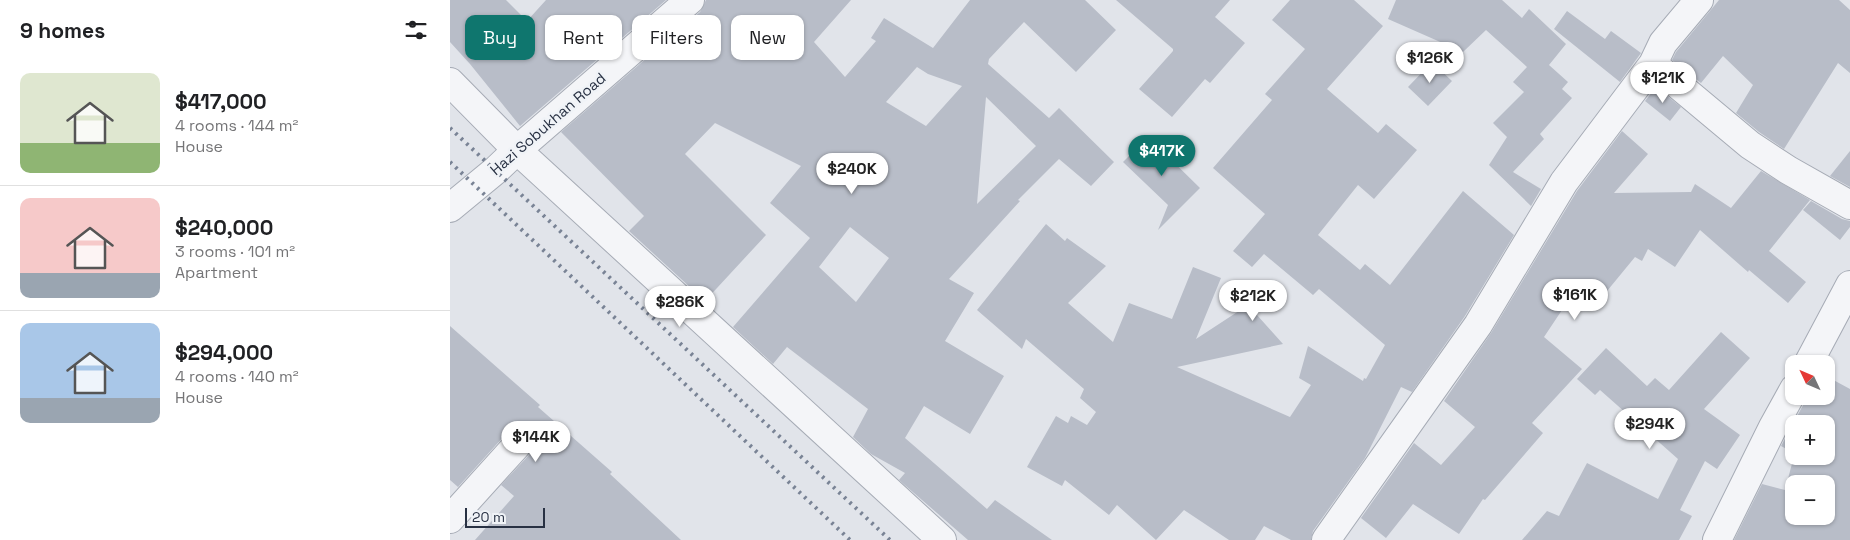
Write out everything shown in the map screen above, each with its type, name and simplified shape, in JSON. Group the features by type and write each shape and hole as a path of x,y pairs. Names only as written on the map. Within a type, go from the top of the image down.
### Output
{"street":[{"name":"Hazi Sobukhan Road","path":"450,208 690,0"},
{"path":"1326,540 1478,325 1564,182 1653,64 1663,42 1699,0"},
{"path":"1653,64 1750,145 1788,170 1850,204"},
{"path":"450,82 517,150 942,540"},
{"path":"1813,355 1850,286"},
{"path":"1716,540 1785,405"},
{"path":"450,519 517,445"}],"building":[{"path":"450,0 506,0 521,15 465,15 465,58 450,42"},
{"path":"546,0 666,0 649,15 632,15 632,29 622,38 622,15 545,15 545,60 596,60 520,126 466,60 535,60 535,15 532,15"},
{"path":"706,0 851,0 814,42 845,77 876,41 871,38 884,18 933,48 970,0 1085,0 1116,30 1076,72 1024,22 989,59 988,64 1049,118 1059,108 1114,162 1091,186 1059,159 1018,200 1020,201 949,279 974,293 945,341 1004,376 970,434 924,406 905,438 987,509 995,500 1052,540 968,540 899,480 905,473 871,454 853,437 868,409 787,347 773,364 733,327 810,238 770,203 801,166 715,123 685,154 766,235 705,301 629,231 644,216 561,132 644,60 721,60 721,15 697,15","holes":["917,67 928,74 962,86 926,126 886,102","986,97 1036,146 977,204","850,227 889,258 856,302 819,267"]},
{"path":"1116,0 1230,0 1215,17 1245,43 1210,83 1205,79 1172,117 1139,89 1173,49"},
{"path":"1290,0 1354,0 1383,26 1327,89 1378,133 1386,124 1417,150 1374,199 1358,185 1318,235 1360,270 1365,264 1390,285 1463,191 1514,235 1465,316 1412,392 1401,387 1365,458 1313,531 1311,540 1291,540 1264,526 1255,540 1229,540 1184,510 1156,540 1117,505 1109,515 1065,480 1062,486 1027,467 1056,416 1068,423 1071,416 1087,425 1096,412 1080,398 1084,389 1026,339 1022,349 977,310 1046,224 1065,241 1067,238 1106,266 1068,303 1113,342 1129,303 1172,319 1193,267 1221,278 1196,339 1248,305 1283,344 1177,367 1290,417 1311,385 1299,378 1308,346 1363,381 1364,378 1366,379 1385,345 1319,289 1313,295 1264,254 1252,267 1233,251 1265,214 1213,168 1272,100 1265,94 1305,49 1272,20"},
{"path":"1396,0 1502,0 1522,18 1529,9 1566,44 1549,65 1568,82 1562,89 1572,98 1540,134 1544,139 1513,172 1541,189 1531,206 1489,165 1507,137 1493,123 1524,92 1513,82 1527,67 1486,30 1463,52 1388,19"},
{"path":"1719,0 1839,0 1850,10 1850,73 1838,63 1784,149 1736,113 1753,85 1723,56 1701,83 1672,60 1676,52"},
{"path":"1567,11 1605,39 1611,31 1641,53 1620,82 1554,29"},
{"path":"1432,62 1452,81 1428,106 1408,87"},
{"path":"1656,87 1681,107 1670,121 1645,101"},
{"path":"1622,131 1648,154 1614,193 1691,192 1695,184 1731,208 1761,171 1810,200 1769,251 1806,282 1788,303 1749,270 1748,272 1700,230 1675,267 1648,249 1642,261 1635,257 1598,302 1578,286 1544,337 1582,369 1532,423 1543,433 1485,500 1483,499 1459,534 1413,504 1386,538 1361,518 1414,443 1441,465 1475,427 1444,401 1491,333 1577,191"},
{"path":"1148,137 1200,188 1158,230 1168,205 1123,162"},
{"path":"1850,151 1850,187 1830,176"},
{"path":"1811,201 1842,219 1850,221 1850,227 1840,240 1803,210"},
{"path":"450,326 540,405 538,407 612,472 610,474 681,540 475,540 514,496 501,485 529,455 532,449 532,441 527,433 520,430 512,430 505,435 458,487 450,480"},
{"path":"1721,332 1750,358 1704,409 1740,435 1717,469 1705,461 1680,510 1692,516 1679,540 1522,540 1547,511 1559,516 1587,463 1658,499 1678,459 1600,390 1595,395 1577,379 1606,348 1647,386 1655,378 1669,390"},
{"path":"1835,381 1850,389 1850,540 1734,540 1762,484 1785,490 1785,525 1835,525 1835,475 1789,475 1792,465 1835,465 1835,415 1798,415 1803,405 1835,405"},
{"path":"1785,439 1785,448 1781,446"}],"railway":[{"path":"450,128 890,540"},
{"path":"450,162 850,540"}]}
